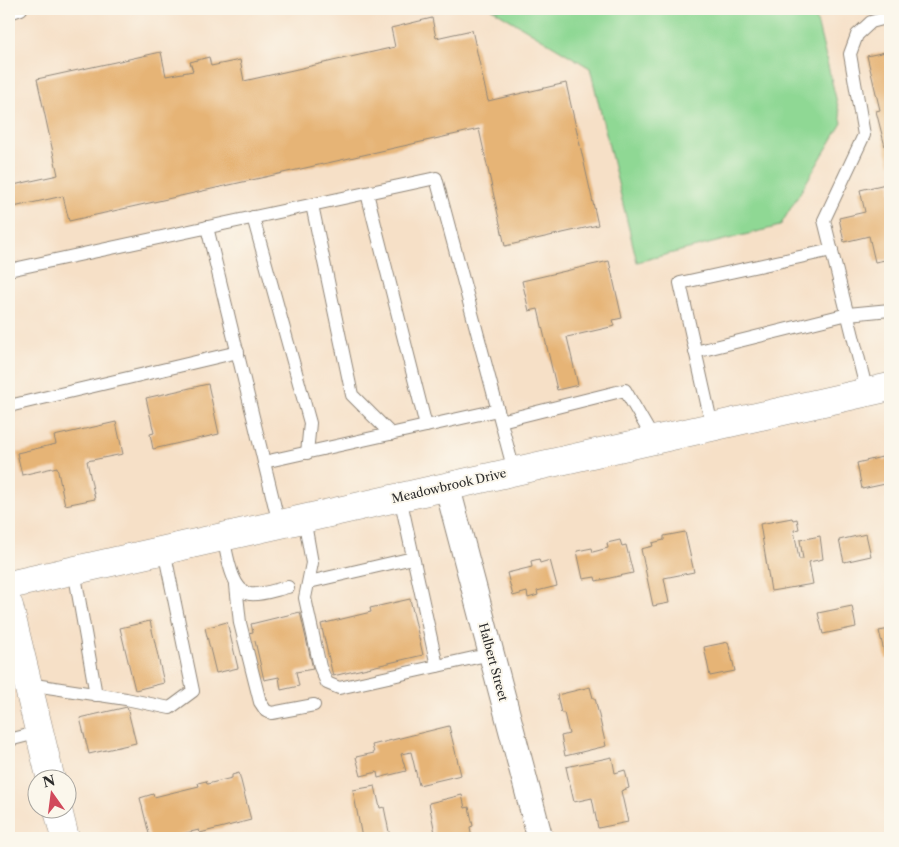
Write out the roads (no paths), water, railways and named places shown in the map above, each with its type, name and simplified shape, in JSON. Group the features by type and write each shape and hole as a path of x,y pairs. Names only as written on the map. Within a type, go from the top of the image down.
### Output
{"main road":[{"name":"Meadowbrook Drive","path":"9,585 879,389"},
{"path":"9,606 49,770"},
{"path":"60,820 65,838"}],"street":[{"name":"Halbert Street","path":"447,486 540,838"}],"lane":[{"path":"9,13 21,9"},
{"path":"879,389 848,314 824,220 864,136 850,54 856,35 871,22 890,17"},
{"path":"9,270 436,178 514,471"},
{"path":"367,193 426,426"},
{"path":"312,205 352,395 391,434"},
{"path":"253,217 310,423 307,453"},
{"path":"207,227 264,462 312,563 306,598 320,666 328,683 339,688 491,654"},
{"path":"712,426 680,284 832,250"},
{"path":"695,352 848,314 890,310"},
{"path":"9,406 238,352"},
{"path":"264,462 426,426 499,416 625,390 654,440"},
{"path":"400,497 438,666"},
{"path":"223,537 236,585 240,623 260,702 266,711 272,713 314,704"},
{"path":"28,684 170,708 193,691 164,550"},
{"path":"310,582 413,558"},
{"path":"74,570 96,695"},
{"path":"236,585 242,592 251,595 288,587"},
{"path":"9,740 40,732"}]}
